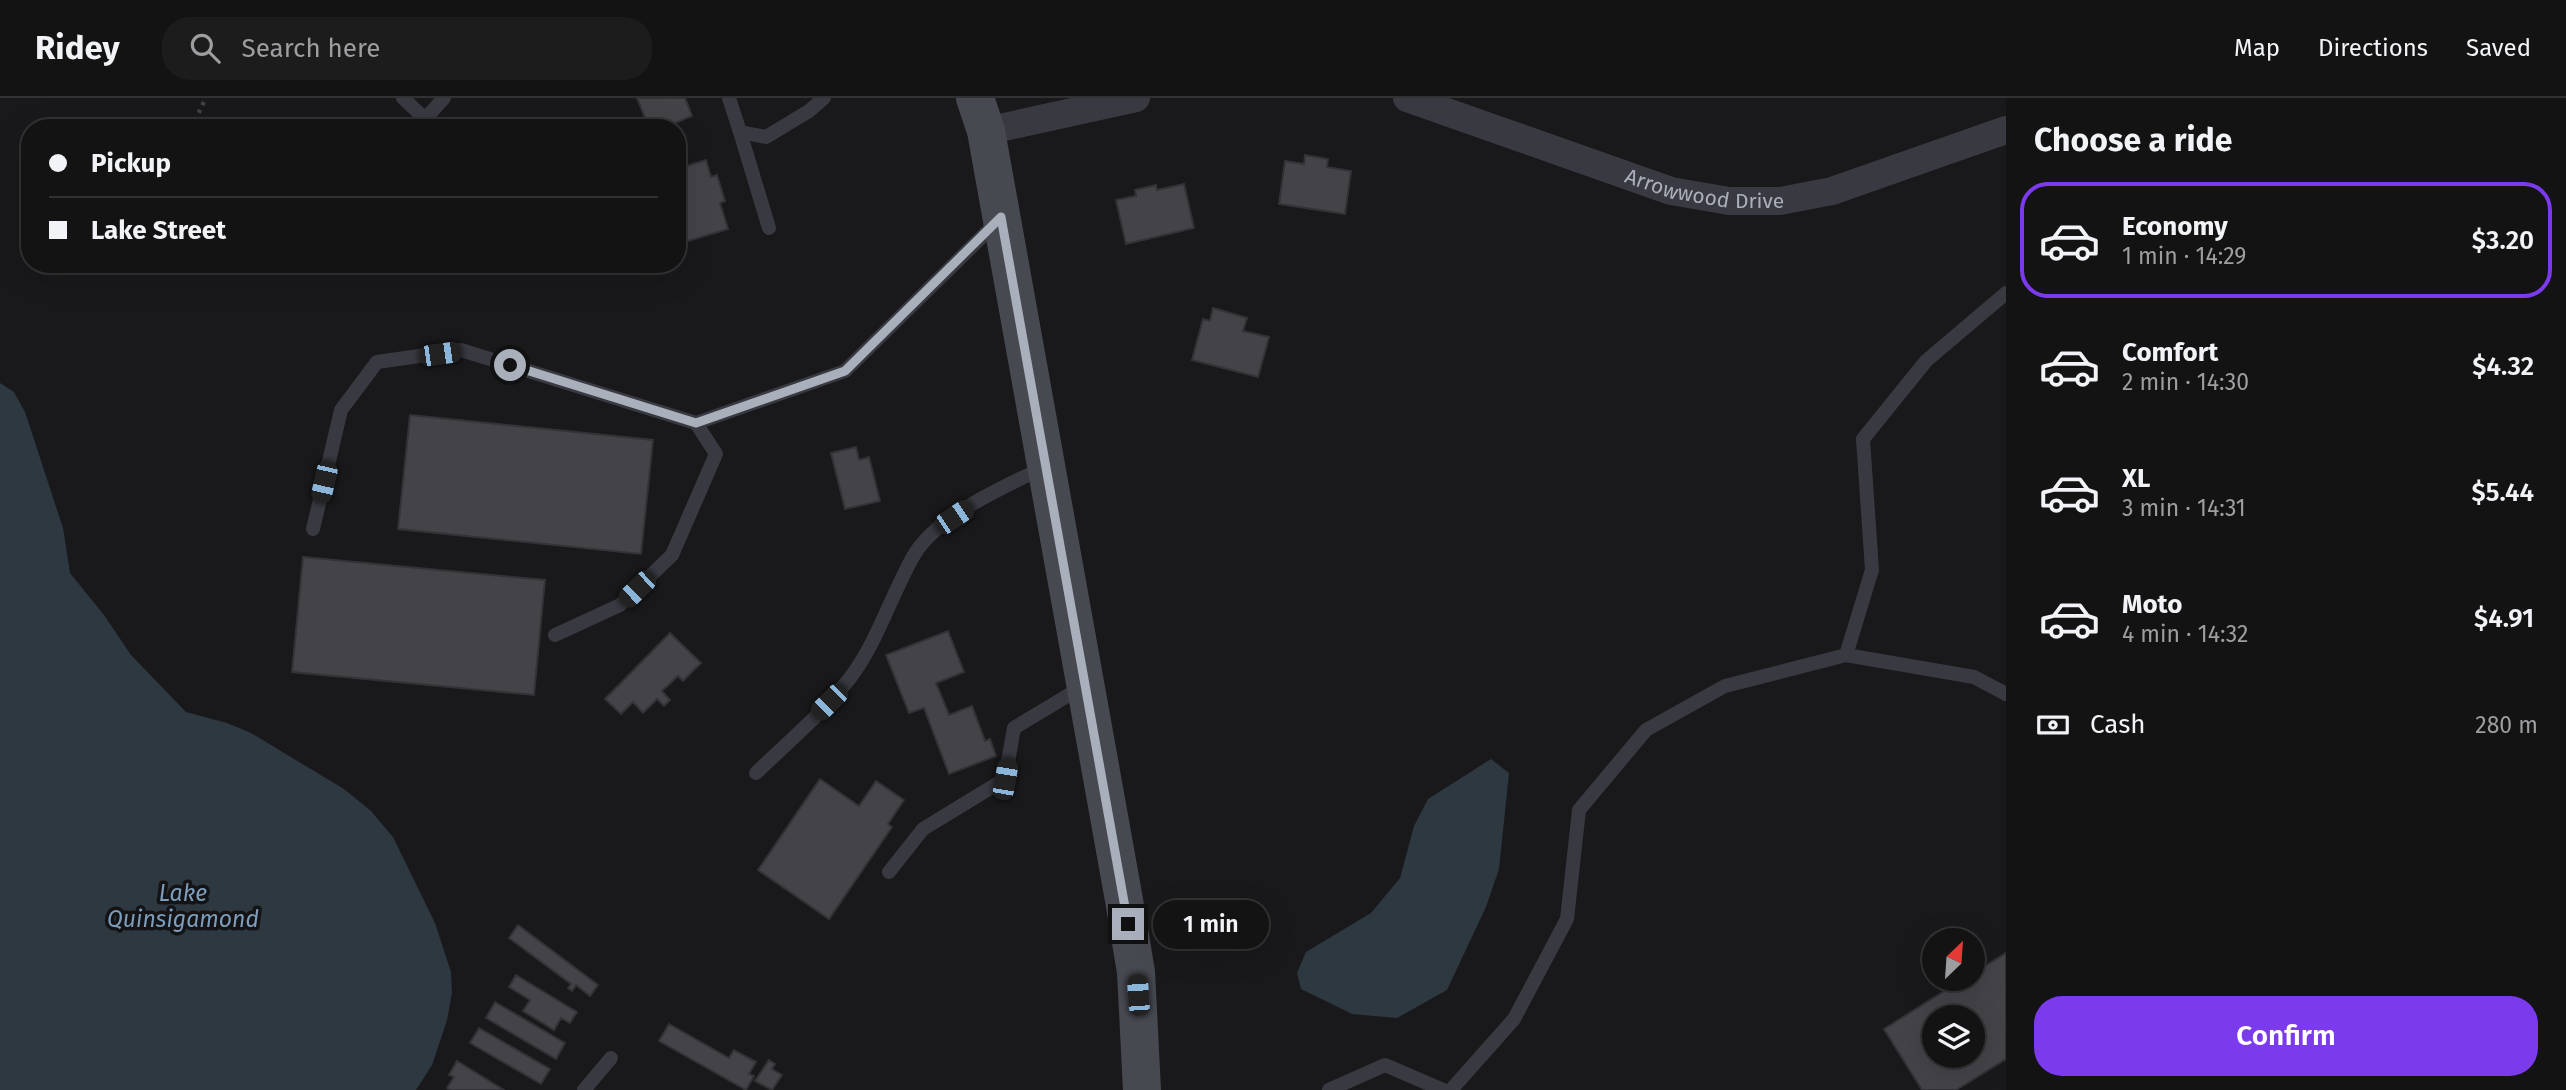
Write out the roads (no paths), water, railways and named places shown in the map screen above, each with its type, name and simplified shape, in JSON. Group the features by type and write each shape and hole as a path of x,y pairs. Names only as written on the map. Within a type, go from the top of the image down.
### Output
{"main road":[{"path":"981,114 1136,972 1142,1090"}],"street":[{"path":"981,114 1136,98"},
{"name":"Arrowwood Drive","path":"1407,98 1671,191 1729,201 1780,201 1832,191 2006,130"}],"lane":[{"path":"403,98 425,119 444,98"},
{"path":"729,98 769,228"},
{"path":"740,132 766,137 809,111 824,98"},
{"path":"313,529 341,410 377,362 461,351 696,423 845,371 1001,217"},
{"path":"1846,655 1872,570 1863,439 1926,361 2006,293"},
{"path":"555,635 620,605 672,555 716,454 696,423"},
{"path":"757,773 850,677 865,655 915,554 929,536 986,496 1046,466"},
{"path":"1451,1090 1514,1019 1567,919 1579,810 1646,730 1725,686 1846,655 1974,677 2006,694"},
{"path":"889,872 923,829 1005,779 1014,729 1086,685"},
{"path":"584,1090 611,1058"},
{"path":"1328,1090 1384,1065 1443,1090"}],"water":[{"name":"Lake Quinsigamond","path":"0,383 14,392 25,412 63,528 70,573 104,615 131,655 186,712 227,723 251,733 344,789 371,811 393,837 435,923 451,972 452,993 447,1020 432,1065 416,1090 0,1090"},
{"path":"1491,759 1509,773 1499,869 1486,907 1447,990 1397,1018 1352,1014 1301,989 1297,973 1306,952 1371,913 1400,878 1414,826 1428,799"}]}
